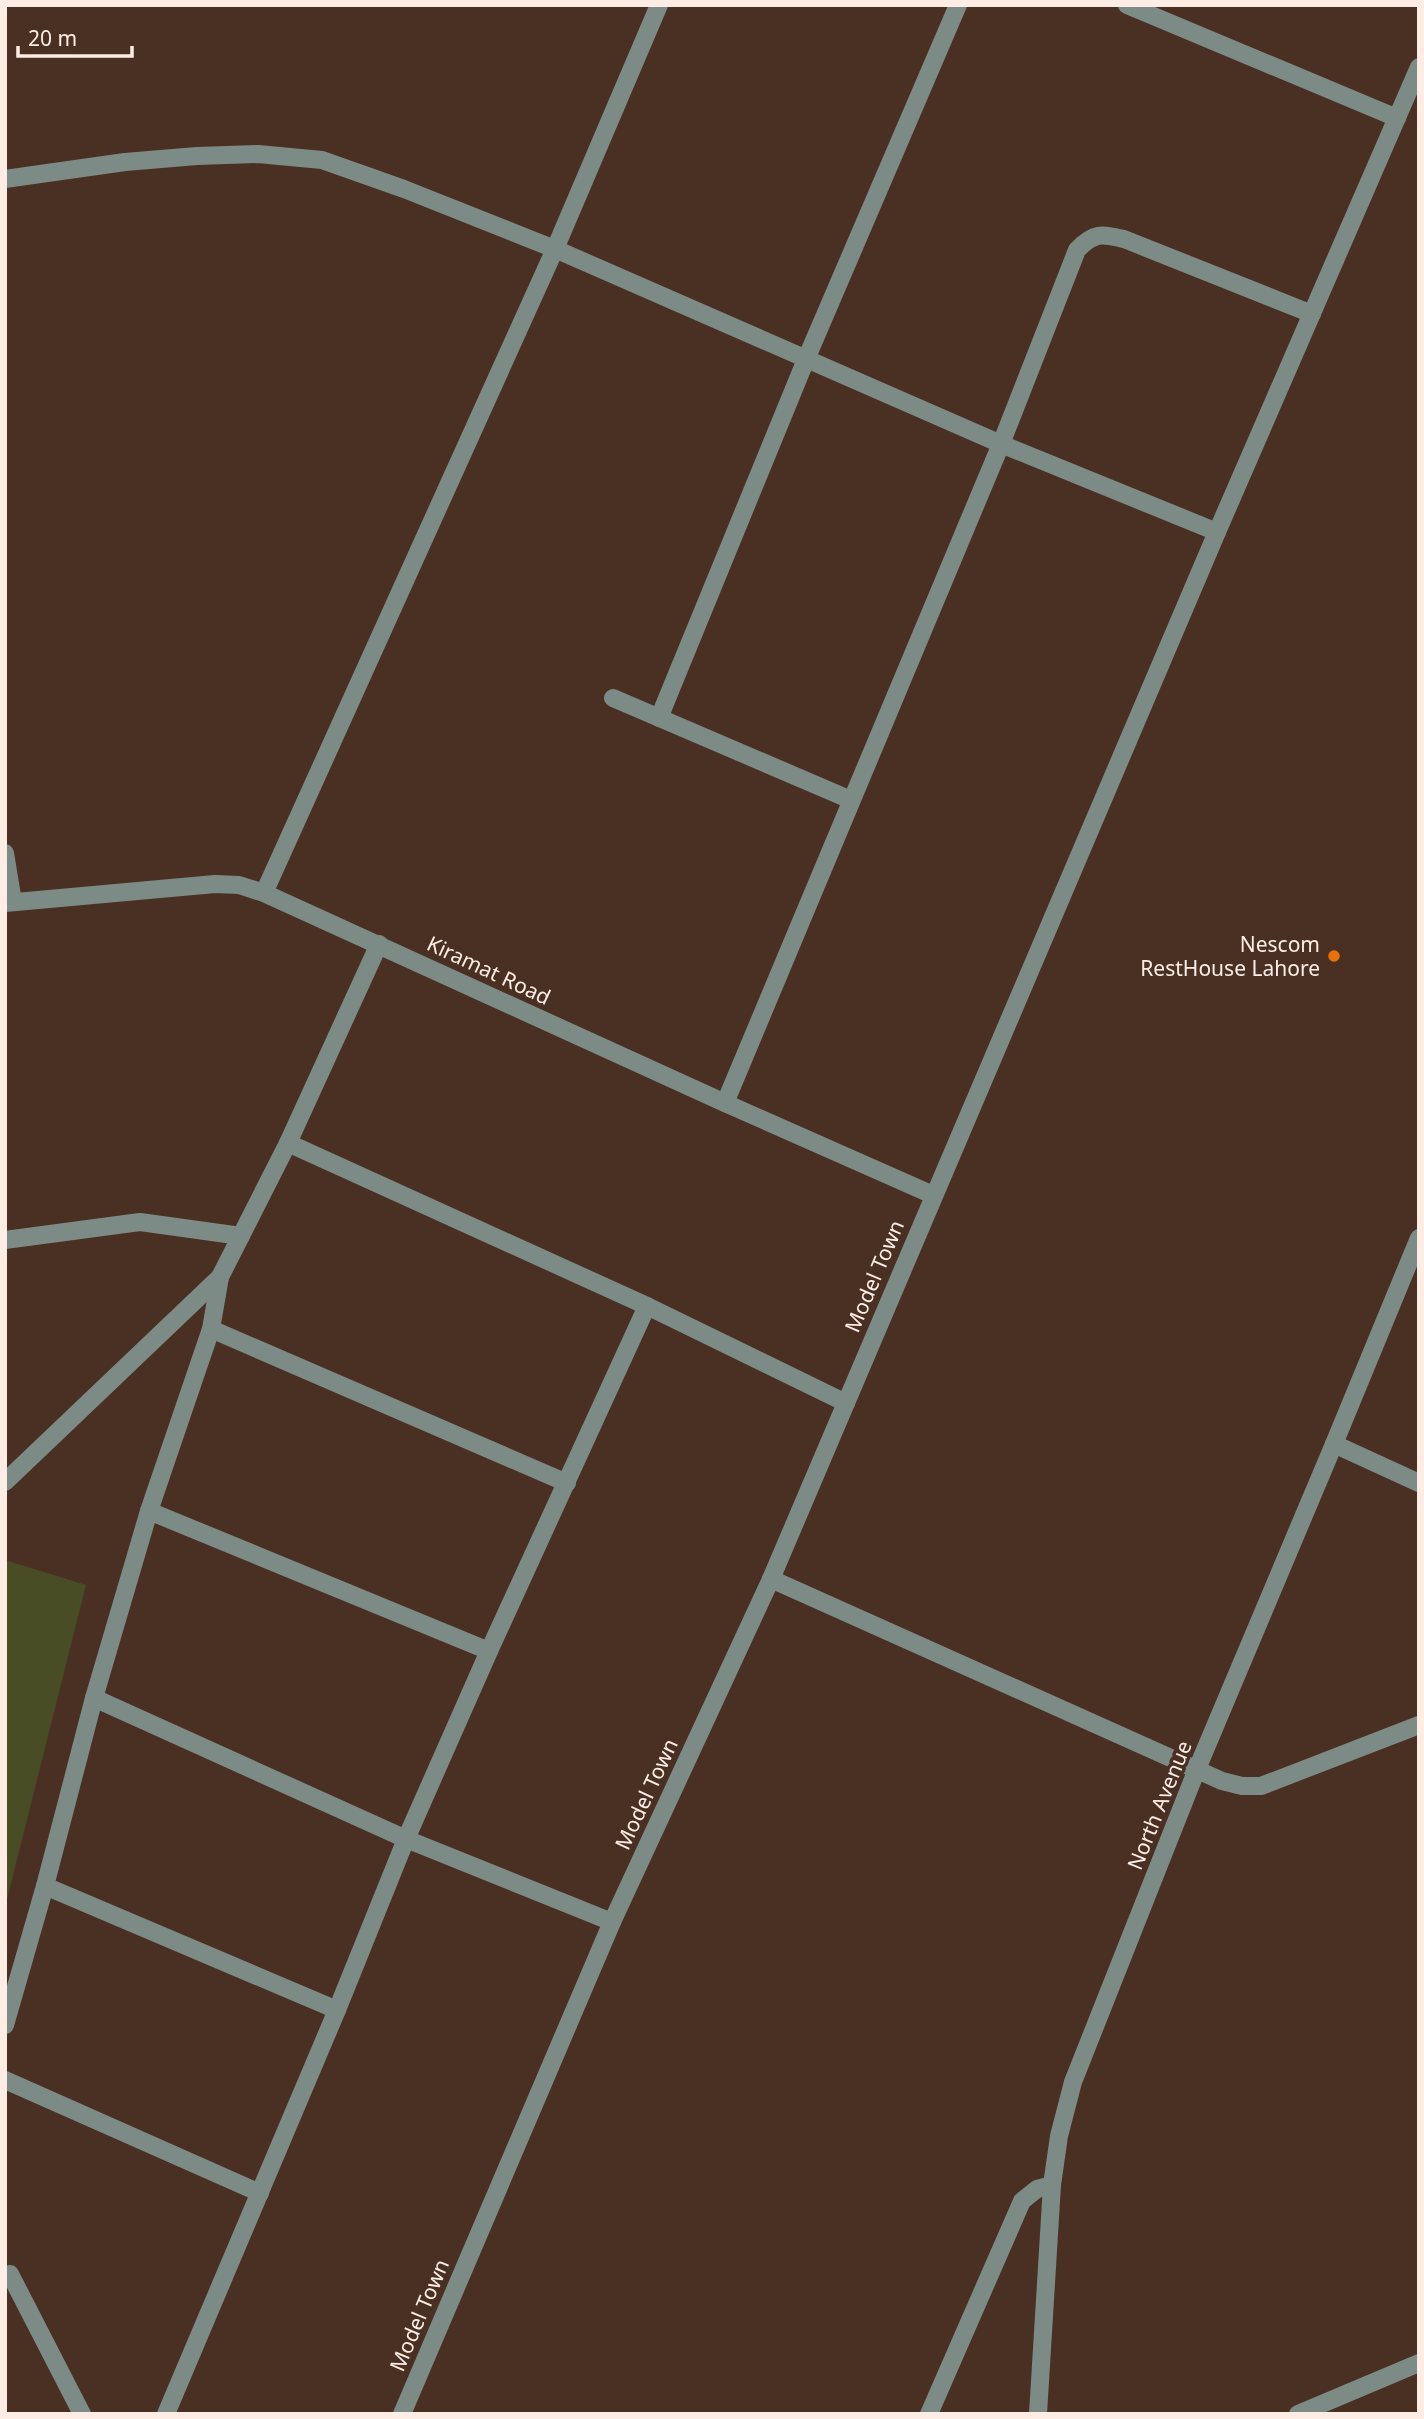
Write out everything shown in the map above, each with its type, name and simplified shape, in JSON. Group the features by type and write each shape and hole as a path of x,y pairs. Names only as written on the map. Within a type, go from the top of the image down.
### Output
{"street":[{"path":"264,893 555,249 659,5"},
{"path":"659,718 807,358 958,5"},
{"path":"1127,5 1397,118"},
{"name":"Model Town","path":"401,2414 612,1922 771,1579 1217,531 1419,67"},
{"path":"5,179 125,162 197,156 258,154 322,160 404,189 555,249 1001,444 1217,531"},
{"path":"725,1103 1001,444 1077,250 1086,240 1102,234 1124,239 1312,314"},
{"path":"613,698 851,800"},
{"path":"5,852 9,902"},
{"name":"Kiramat Road","path":"9,902 215,884 239,885 264,893 379,944 933,1195"},
{"path":"5,2025 94,1698 149,1511 211,1329 220,1277 288,1143 379,944"},
{"path":"288,1143 647,1306 846,1403"},
{"path":"5,1240 140,1222 241,1236"},
{"name":"North Avenue","path":"1038,2414 1052,2185 1059,2136 1073,2082 1197,1769 1419,1238"},
{"path":"5,1482 220,1277"},
{"path":"166,2414 337,2010 406,1839 647,1306"},
{"path":"211,1329 567,1482"},
{"path":"1335,1444 1419,1483"},
{"path":"149,1511 489,1651"},
{"path":"771,1579 1222,1781 1242,1786 1261,1786 1419,1725"},
{"path":"94,1698 406,1839 612,1922"},
{"path":"45,1886 337,2010"},
{"path":"5,2080 260,2193"},
{"path":"929,2414 1022,2201 1037,2189 1052,2185"},
{"path":"7,2272 82,2414"},
{"path":"1298,2414 1419,2363"}],"green space":[{"path":"5,1560 86,1585 5,1907"}],"place":[{"name":"Nescom RestHouse Lahore","path":"1334,956"}]}
